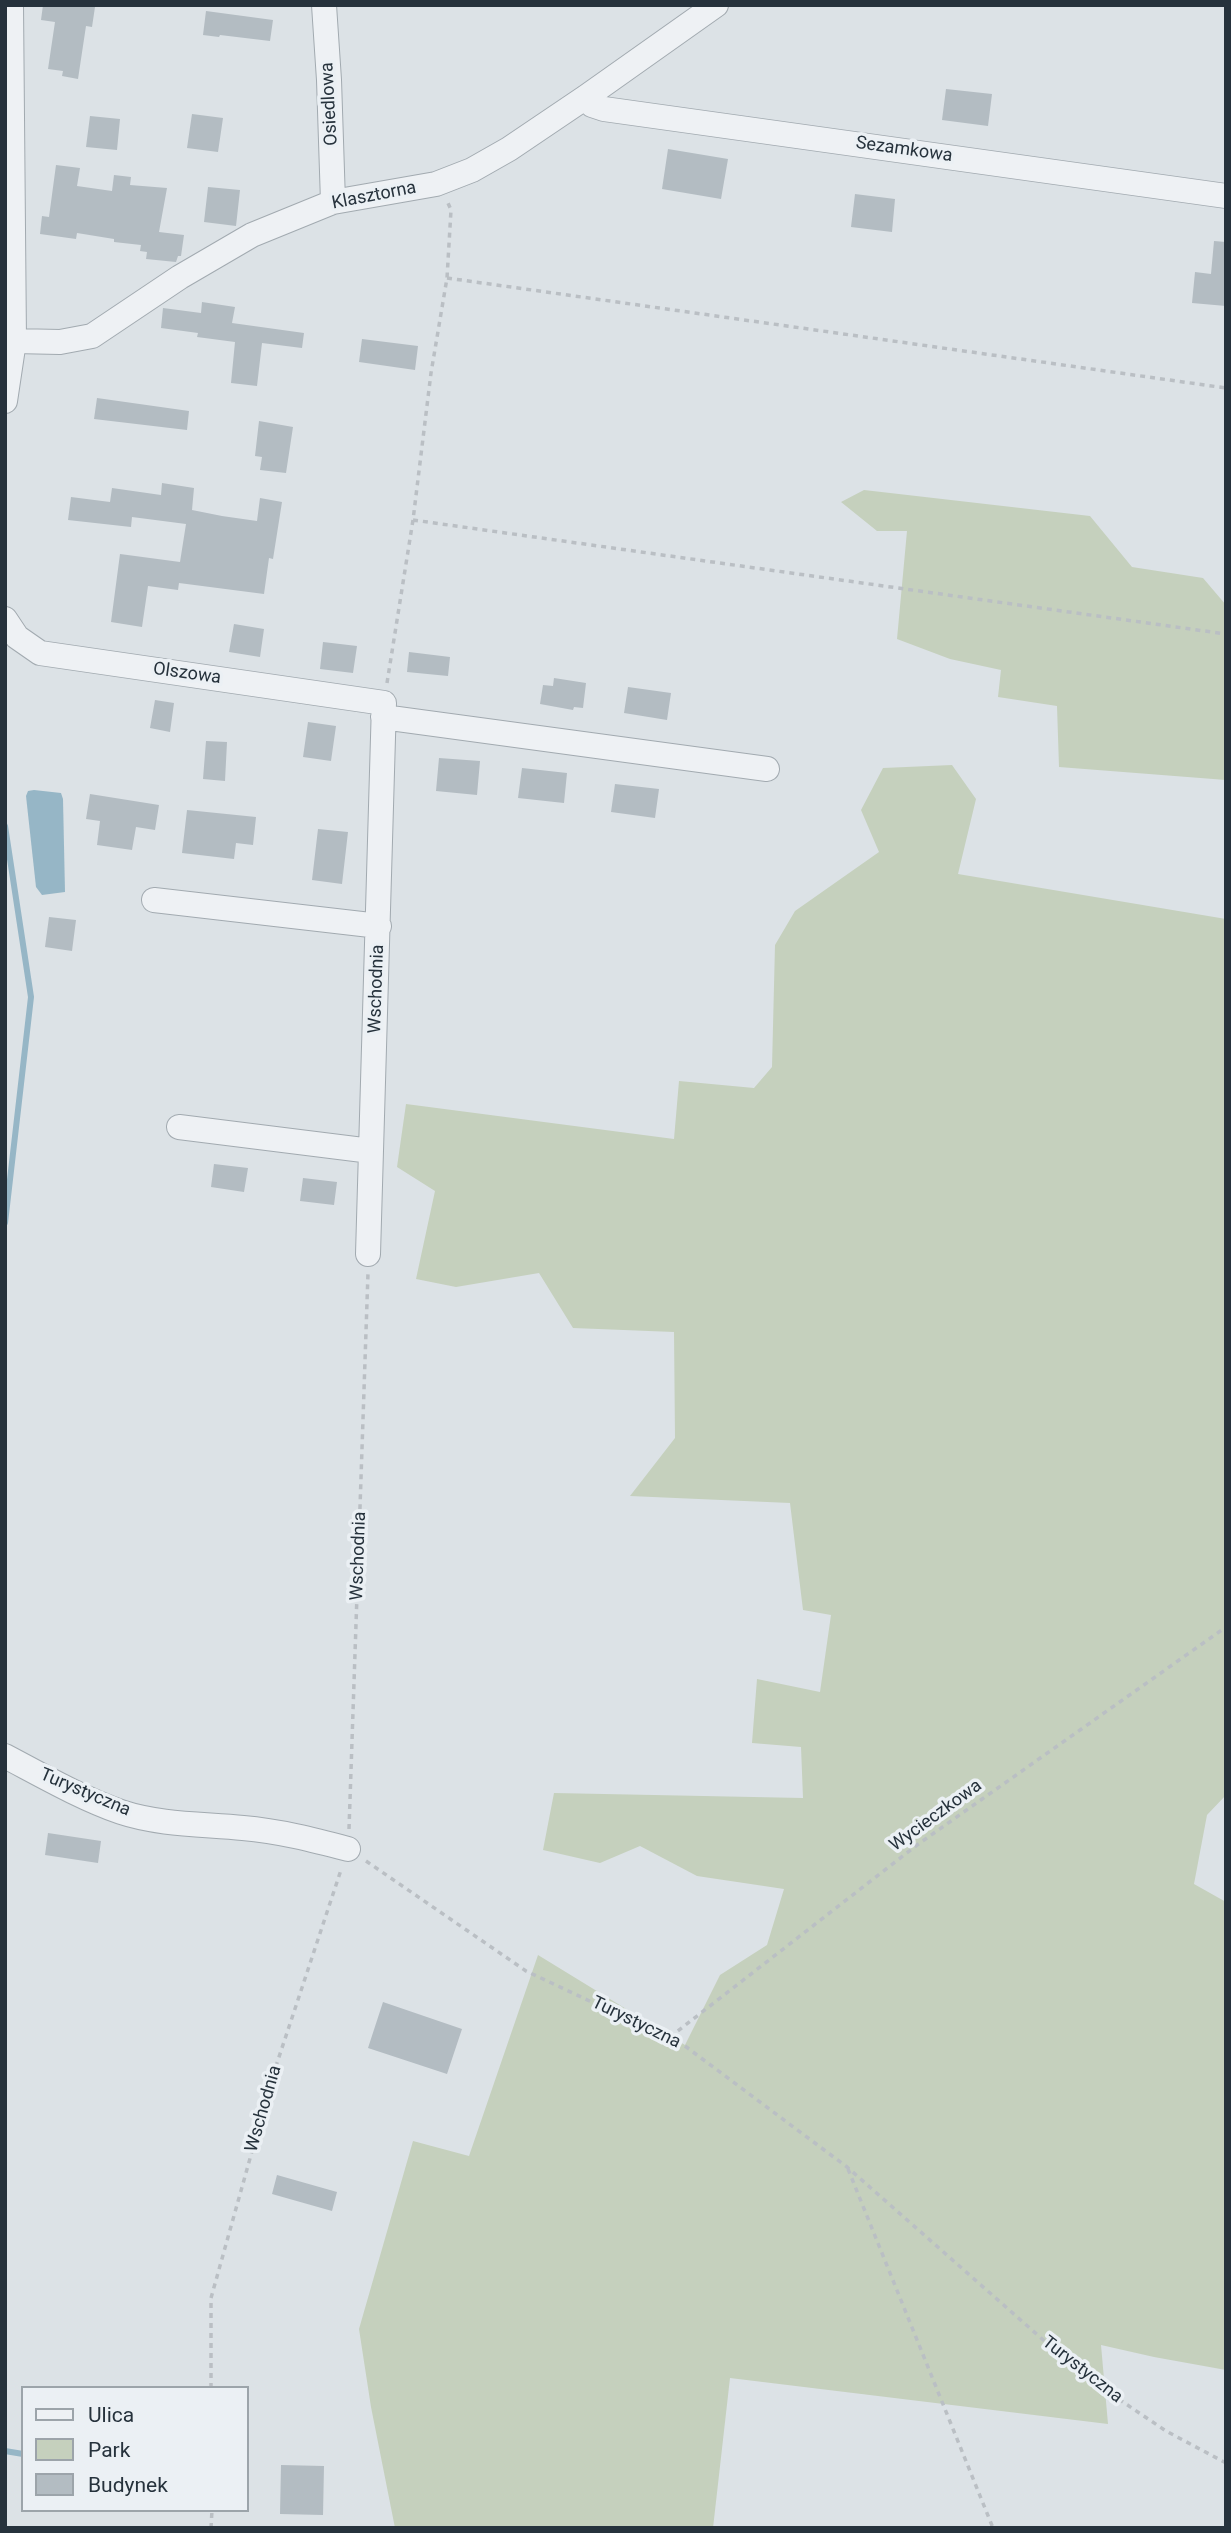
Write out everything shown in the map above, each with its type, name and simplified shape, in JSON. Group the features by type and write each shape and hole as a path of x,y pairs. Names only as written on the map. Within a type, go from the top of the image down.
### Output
{"street":[{"path":"5,401 14,341 11,5"},
{"name":"Osiedlowa","path":"324,5 334,202"},
{"name":"Klasztorna","path":"14,341 60,342 92,335 180,277 252,235 334,202 436,184 472,170 586,97 716,5"},
{"name":"Sezamkowa","path":"586,97 592,105 604,108 1226,195"},
{"name":"Olszowa","path":"5,619 17,637 40,653 767,769"},
{"name":"Wschodnia","path":"368,1254 384,710"},
{"path":"154,900 379,926"},
{"path":"179,1126 372,1151"},
{"name":"Turystyczna","path":"5,1756 79,1794 123,1812 176,1822 294,1835 348,1849"}],"path":[{"path":"384,710 413,520 431,373 447,278 451,210 436,184"},
{"path":"447,278 1226,388"},
{"path":"413,520 1226,634"},
{"name":"Wschodnia","path":"211,2386 211,2298 275,2068 348,1849 368,1254"},
{"name":"Wycieczkowa","path":"669,2037 917,1845 1226,1627"},
{"name":"Turystyczna","path":"348,1849 526,1971 685,2046 847,2167 1083,2375 1166,2431 1226,2463"},
{"path":"847,2167 993,2528"}],"green space":[{"path":"864,490 1090,516 1132,567 1203,578 1226,605 1226,780 1059,767 1057,706 998,697 1001,670 950,659 897,639 907,531 877,531 841,502"},
{"path":"952,765 976,799 958,874 1226,919 1226,1795 1207,1815 1194,1884 1226,1902 1226,2370 1101,2345 1108,2424 730,2378 713,2528 395,2528 359,2329 413,2141 469,2156 538,1955 685,2045 720,1975 767,1945 784,1889 697,1876 640,1846 600,1863 543,1850 554,1793 803,1798 801,1747 752,1743 757,1679 820,1692 831,1615 803,1610 790,1503 630,1496 675,1438 674,1332 573,1328 539,1273 456,1287 416,1279 435,1191 397,1167 406,1104 674,1139 679,1081 754,1088 772,1067 775,945 795,911 879,852 861,810 883,768"}],"water":[{"path":"28,791 61,793 63,799 65,892 42,895 36,887 26,796"}],"building":[{"path":"43,5 95,7 92,27 86,26 78,79 62,76 63,71 48,69 55,22 41,20"},
{"path":"206,11 273,20 270,41 203,35"},
{"path":"946,89 992,94 988,126 942,120"},
{"path":"192,114 223,118 218,152 187,148"},
{"path":"90,116 120,119 117,150 86,147"},
{"path":"668,149 728,159 721,199 662,189"},
{"path":"56,165 80,168 77,186 112,191 114,175 131,177 130,185 167,188 159,232 184,235 181,256 178,256 176,262 146,259 147,252 140,251 141,245 77,233 76,239 40,234 42,216 49,217"},
{"path":"208,187 240,190 236,226 204,222"},
{"path":"855,194 895,199 892,232 851,227"},
{"path":"1214,241 1226,242 1226,306 1192,303 1195,272 1211,274"},
{"path":"202,302 235,307 232,323 304,333 302,348 262,343 257,386 231,383 235,342 197,337 198,333 161,328 163,308 201,313"},
{"path":"362,339 418,346 415,370 359,362"},
{"path":"97,398 189,411 187,430 94,419"},
{"path":"259,421 293,427 286,473 260,470 262,457 255,456"},
{"path":"162,483 194,488 192,510 222,516 257,521 260,498 282,502 273,559 269,558 264,594 179,583 178,590 148,586 142,627 111,622 120,554 180,562 186,524 132,517 131,527 68,520 71,497 110,502 112,488 161,495"},
{"path":"234,624 264,629 260,657 229,652"},
{"path":"323,642 357,646 353,673 320,669"},
{"path":"409,652 450,657 448,676 407,672"},
{"path":"554,678 586,683 583,708 574,707 573,710 540,704 543,685 553,686"},
{"path":"628,687 671,693 667,720 624,713"},
{"path":"155,700 174,703 170,732 150,728"},
{"path":"308,722 336,726 331,761 303,757"},
{"path":"206,741 227,742 225,781 203,779"},
{"path":"439,758 480,761 477,795 436,791"},
{"path":"522,768 567,773 564,803 518,798"},
{"path":"615,784 659,789 655,818 611,812"},
{"path":"90,794 159,805 155,830 136,827 132,850 97,845 100,821 86,819"},
{"path":"187,810 256,817 253,845 236,843 234,859 182,853"},
{"path":"318,829 348,832 342,884 312,880"},
{"path":"49,917 76,920 72,951 45,947"},
{"path":"214,1164 248,1168 244,1192 211,1187"},
{"path":"303,1178 337,1182 334,1205 300,1201"},
{"path":"48,1833 101,1841 98,1863 45,1855"},
{"path":"383,2002 462,2029 447,2074 368,2048"},
{"path":"277,2175 337,2192 332,2211 272,2194"},
{"path":"281,2465 324,2466 323,2515 280,2514"}],"waterway":[{"path":"5,826 31,997 5,1223"},
{"path":"5,2451 21,2454"}]}
